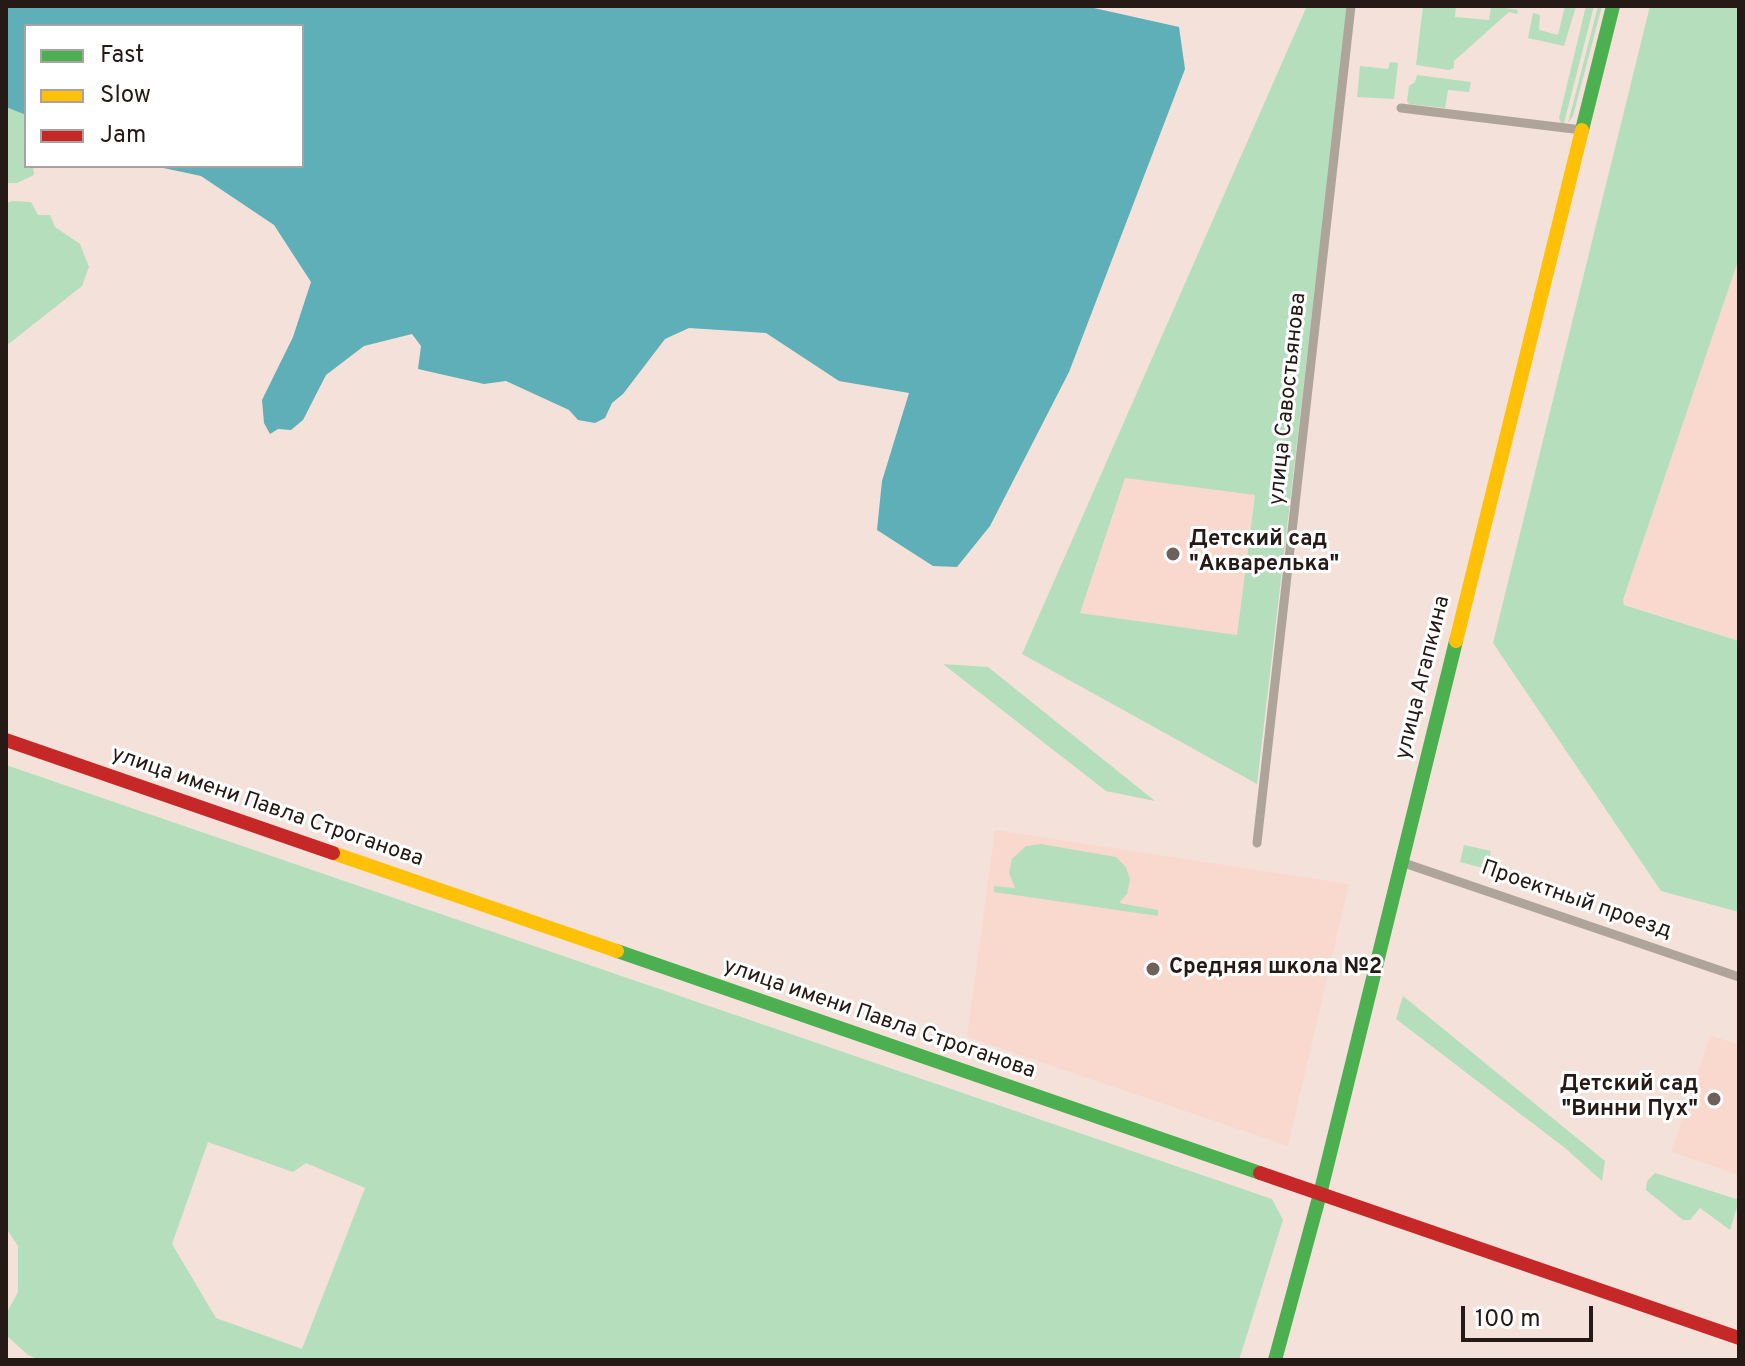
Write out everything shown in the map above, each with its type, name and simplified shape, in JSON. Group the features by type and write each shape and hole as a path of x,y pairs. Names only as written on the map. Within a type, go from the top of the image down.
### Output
{"street":[{"name":"улица Савостьянова","path":"1257,843 1351,6"},
{"name":"улица Агапкина","path":"1275,1360 1320,1194 1613,6"},
{"path":"1401,108 1582,130"},
{"name":"улица имени Павла Строганова","path":"6,740 1739,1338"},
{"name":"Проектный проезд","path":"1401,862 1739,977"}],"shaded area":[{"path":"1739,258 1739,641 1624,604 1623,600"},
{"name":"Детский сад \"Акварелька\"","path":"1125,478 1255,494 1237,635 1080,613"},
{"name":"Средняя школа №2","path":"995,830 1349,884 1288,1146 967,1037"},
{"name":"Детский сад \"Винни Пух\"","path":"1710,1035 1739,1045 1739,1175 1671,1152"}],"green space":[{"path":"1307,6 1348,6 1257,784 1022,654","holes":["1125,478 1255,495 1237,635 1080,613"]},
{"path":"1423,6 1456,6 1455,17 1489,20 1491,6 1518,10 1517,14 1509,12 1454,61 1454,68 1449,70 1416,65"},
{"path":"1565,6 1576,6 1564,46 1528,38 1533,13 1540,15 1539,30 1558,35"},
{"path":"1586,6 1594,6 1564,123 1561,123 1559,118"},
{"path":"1598,6 1602,6 1573,116 1568,123"},
{"path":"1650,6 1739,6 1739,258 1623,600 1624,605 1739,641 1739,912 1661,891 1493,643"},
{"path":"1390,62 1398,63 1394,99 1357,97 1360,66 1388,69"},
{"path":"1417,75 1471,82 1469,92 1448,90 1445,108 1409,104 1409,86 1415,82"},
{"path":"6,107 24,114 24,168 33,168 34,175 17,183 6,183"},
{"path":"31,202 38,215 50,215 55,227 80,244 89,267 82,286 6,346 6,203"},
{"path":"943,664 988,667 1155,801 1106,791"},
{"path":"6,765 1272,1199 1283,1220 1239,1360 39,1360 28,1355 6,1335 6,1314 18,1292 18,1246 6,1228","holes":["208,1142 293,1172 306,1163 365,1188 302,1349 216,1318 172,1244"]},
{"path":"1041,844 1116,857 1126,867 1130,879 1127,894 1119,903 1158,910 1158,916 994,892 994,886 1015,888 1009,873 1012,859 1026,846"},
{"path":"1464,845 1491,851 1487,869 1460,862"},
{"path":"1403,996 1605,1161 1602,1181 1565,1148 1396,1019"},
{"path":"1655,1173 1739,1200 1730,1230 1700,1208 1690,1220 1683,1220 1646,1190 1647,1181"}],"water":[{"path":"6,6 1085,6 1179,27 1185,69 1069,372 990,526 957,567 933,566 877,530 882,481 909,393 839,381 766,333 689,328 665,339 623,394 612,403 605,418 595,423 578,420 569,410 506,381 484,384 418,369 421,346 412,334 364,346 326,375 303,420 291,430 278,429 270,434 264,423 262,400 293,337 311,282 274,225 201,176 163,168 304,168 304,24 24,24 24,114 6,107"}],"traffic: fast":[{"path":"1582,130 1613,6"},
{"path":"1275,1360 1320,1194 1456,641"},
{"path":"617,951 1260,1173"}],"traffic: slow":[{"path":"1456,641 1582,130"},
{"path":"333,853 617,951"}],"traffic: jam":[{"path":"6,740 333,853"},
{"path":"1260,1173 1739,1338"}],"place":[{"name":"Детский сад \"Акварелька\"","path":"1173,554"},
{"name":"Средняя школа №2","path":"1153,969"},
{"name":"Детский сад \"Винни Пух\"","path":"1714,1099"}]}
